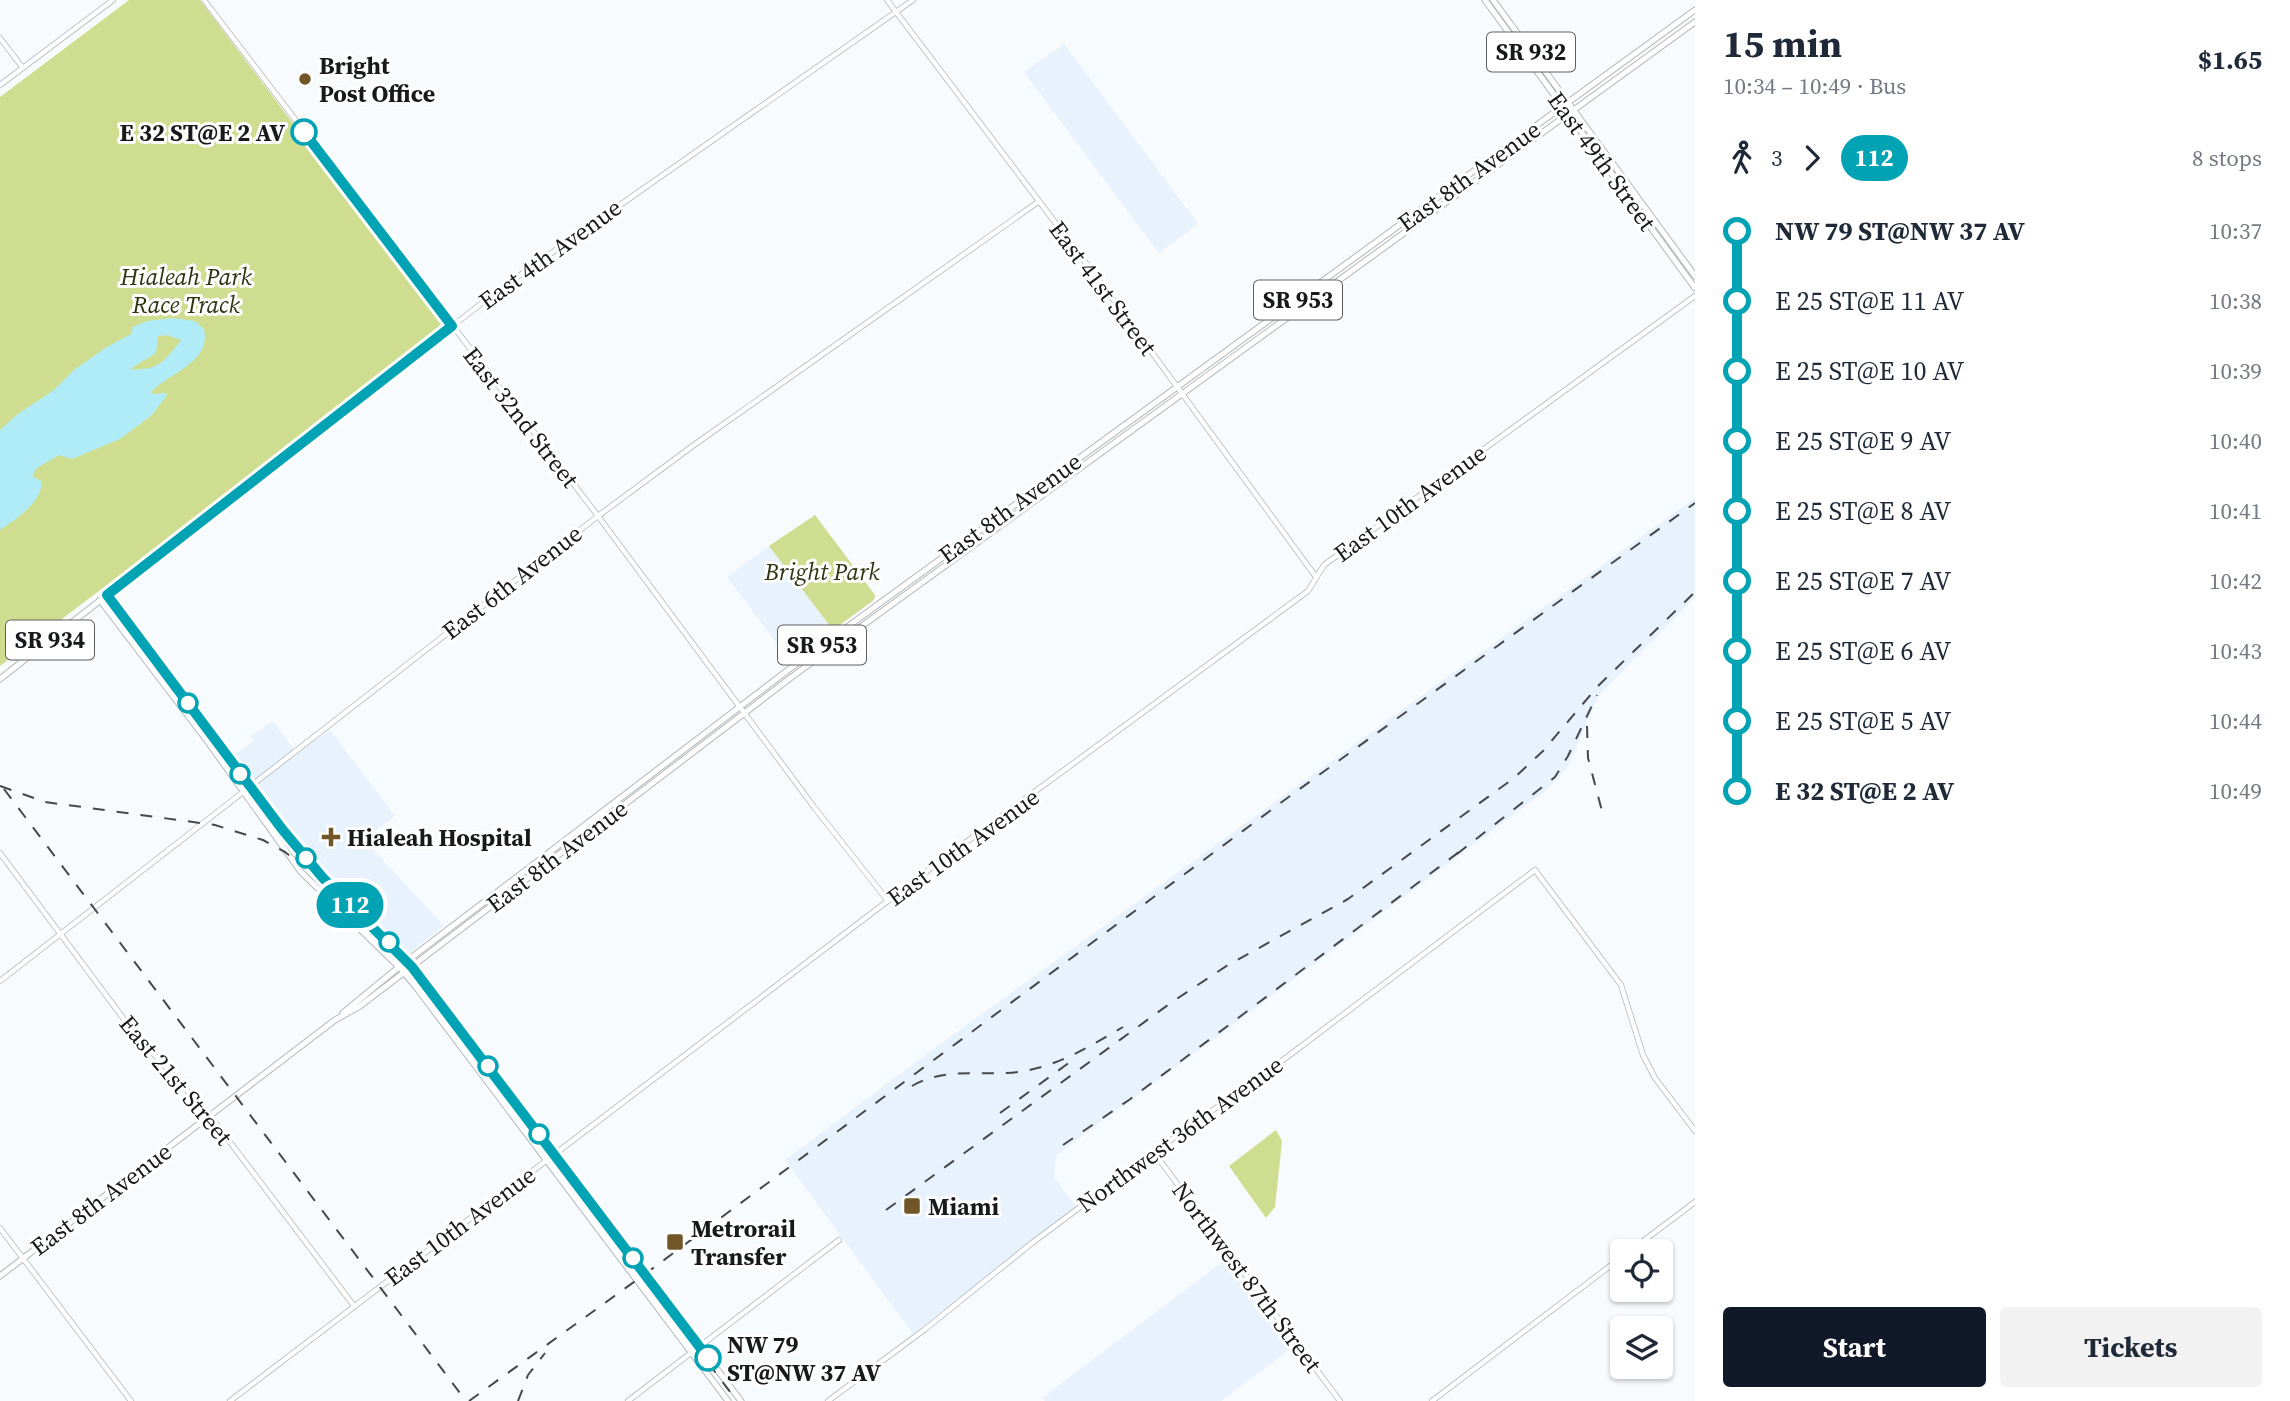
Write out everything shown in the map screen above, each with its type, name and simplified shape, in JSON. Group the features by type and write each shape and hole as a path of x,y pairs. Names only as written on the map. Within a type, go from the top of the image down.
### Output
{"main road":[{"name":"East 49th Street","path":"1485,0 1565,106 1574,111 1695,276"},
{"name":"East 49th Street","path":"1493,0 1565,106 1568,116 1695,288"},
{"name":"East 8th Avenue","path":"0,1276 211,1117 335,1020 356,1000 740,707 1695,10"},
{"name":"East 8th Avenue","path":"335,1020 360,1006 412,967 744,713 1695,22"},
{"name":"East 4th Avenue","path":"0,679 107,595"},
{"name":"SR 934","path":"107,595 249,785 323,878 412,967 741,1401"},
{"name":"SR 934","path":"100,600 301,872 404,973 728,1401"},
{"path":"590,1219 598,1213"}],"street":[{"path":"0,85 113,0"},
{"name":"East 32nd Street","path":"204,0 598,516 814,807 888,901"},
{"name":"East 41st Street","path":"887,0 1110,295 1316,578"},
{"name":"East 4th Avenue","path":"107,595 548,254 913,0"},
{"path":"0,38 23,68"},
{"name":"East 6th Avenue","path":"0,981 598,516 1038,202"},
{"name":"East 10th Avenue","path":"230,1401 888,901 1308,591 1324,565 1695,296"},
{"name":"East 21st Street","path":"0,853 132,1030 211,1117 354,1306"},
{"name":"Northwest 36th Avenue","path":"828,1401 1032,1243 1283,1060 1535,870 1621,985 1643,1055 1655,1078 1695,1131"},
{"name":"Northwest 87th Street","path":"1155,1153 1340,1401"},
{"path":"1646,1239 1695,1202"},
{"path":"0,1228 131,1401"},
{"path":"628,1401 839,1240"},
{"path":"1432,1401 1610,1266"}],"shaded area":[{"path":"1064,44 1198,224 1159,253 1024,72"},
{"path":"1695,498 1695,597 1599,695 1567,768 1545,791 1056,1155 1054,1177 1076,1207 913,1334 785,1160 906,1069"},
{"path":"769,546 833,630 790,661 727,577"},
{"name":"Hialeah Hospital","path":"273,721 297,753 330,730 395,816 369,835 369,845 444,926 406,955 322,874 234,755 254,741 251,736"},
{"path":"1225,1260 1292,1348 1221,1401 1045,1401 1042,1398"}],"green space":[{"name":"Hialeah Park Race Track","path":"129,0 200,0 447,327 0,666 0,97"},
{"name":"Bright Park","path":"815,515 875,595 874,600 833,630 769,546"},
{"path":"1276,1130 1282,1141 1275,1207 1266,1218 1229,1166"}],"water":[{"path":"172,318 195,321 204,329 205,341 201,351 187,366 151,392 167,395 152,415 120,439 72,459 59,455 37,468 32,476 41,481 38,496 27,509 0,530 0,430 18,414 54,390 74,370 131,334 133,327 147,321","holes":["167,335 181,340 160,364 130,369 156,353 158,336"]}],"railway":[{"path":"469,1401 645,1274 1290,796 1695,503"},
{"path":"886,1210 1172,1002 1228,965 1348,899 1514,778 1543,751 1598,686 1695,592"},
{"path":"1457,854 1555,777 1597,695"},
{"path":"1587,726 1588,758 1602,811"},
{"path":"0,786 45,802 215,825 263,840 285,852 315,876 421,983 737,1401"},
{"path":"4,789 466,1401"},
{"path":"1063,1145 1129,1100 1463,849"},
{"path":"912,1086 939,1076 1010,1073 1037,1068 1075,1054 1123,1027"},
{"path":"1000,1113 1070,1062"},
{"path":"518,1401 528,1375 545,1353"}],"bus line":[{"name":"112","path":"304,132 452,326 107,595 282,829 323,878 412,967 708,1358"}],"place":[{"name":"Bright Post Office","path":"305,79"},
{"name":"E 32 ST@E 2 AV","path":"304,132"},
{"name":"Hialeah Hospital","path":"331,837"},
{"name":"Miami","path":"912,1206"},
{"name":"Metrorail Transfer","path":"675,1242"},
{"name":"NW 79 ST@NW 37 AV","path":"708,1358"}]}
